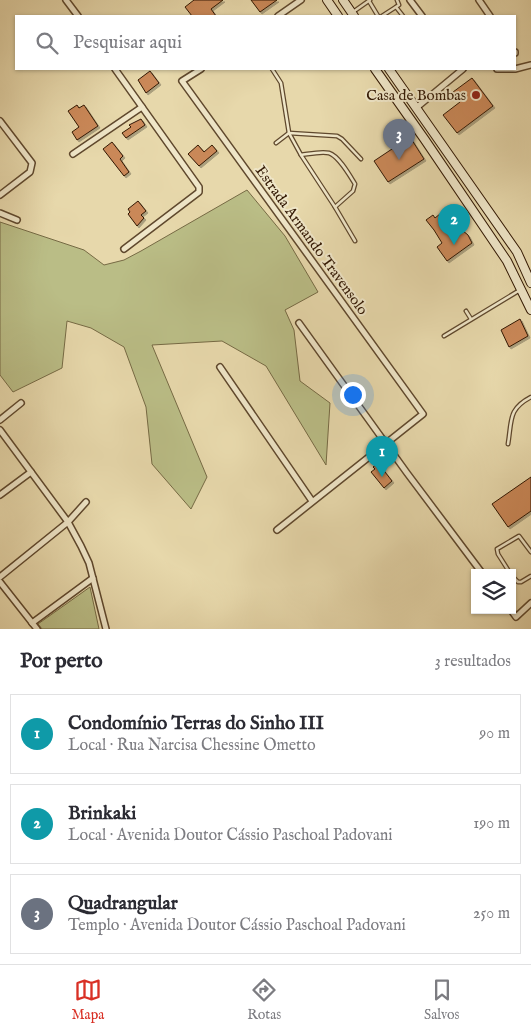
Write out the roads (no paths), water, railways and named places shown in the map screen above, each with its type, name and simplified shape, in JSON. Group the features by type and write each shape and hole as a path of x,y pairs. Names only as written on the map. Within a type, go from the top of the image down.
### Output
{"main road":[{"path":"327,0 337,15"},
{"path":"343,0 353,14"},
{"path":"376,70 507,261 531,310"},
{"path":"390,70 517,252 531,283"},
{"path":"391,92 410,111 416,108"}],"street":[{"path":"66,0 77,15"},
{"path":"279,15 300,0"},
{"path":"479,0 489,15"},
{"path":"413,1 421,15"},
{"path":"516,70 531,65"},
{"path":"116,70 199,187 199,192 124,248"},
{"name":"Estrada Armando Travensolo","path":"199,70 182,81 422,414 386,443"},
{"path":"416,108 462,70"},
{"path":"74,154 142,107"},
{"path":"0,195 30,172 32,163 1,123"},
{"path":"0,213 17,220"},
{"path":"299,323 479,569"},
{"path":"220,367 312,501"},
{"path":"0,420 21,403"},
{"path":"0,430 68,522 89,563 106,629"},
{"path":"277,530 386,443"},
{"path":"0,495 31,472"},
{"path":"0,577 68,522 86,502"},
{"path":"32,623 93,578"},
{"path":"0,582 37,629"},
{"path":"514,614 516,617 531,603"}],"lane":[{"path":"382,15 396,7 399,3 398,0"},
{"path":"353,14 369,1 379,15"},
{"path":"396,7 402,15"},
{"path":"273,70 281,83 289,133 355,241"},
{"path":"276,143 289,133 337,136 361,159"},
{"path":"301,155 329,153 348,171 355,184 355,188 335,207"},
{"path":"444,336 521,289"},
{"path":"466,311 471,319"},
{"path":"508,444 516,406 531,396"},
{"path":"508,569 497,549 519,536 531,552"},
{"path":"516,580 521,582 531,576"}],"place":[{"name":"Casa de Bombas","path":"476,95"},
{"name":"Quadrangular","path":"399,160"},
{"name":"Brinkaki","path":"454,245"},
{"name":"Condomínio Terras do Sinho III","path":"382,477"}]}
